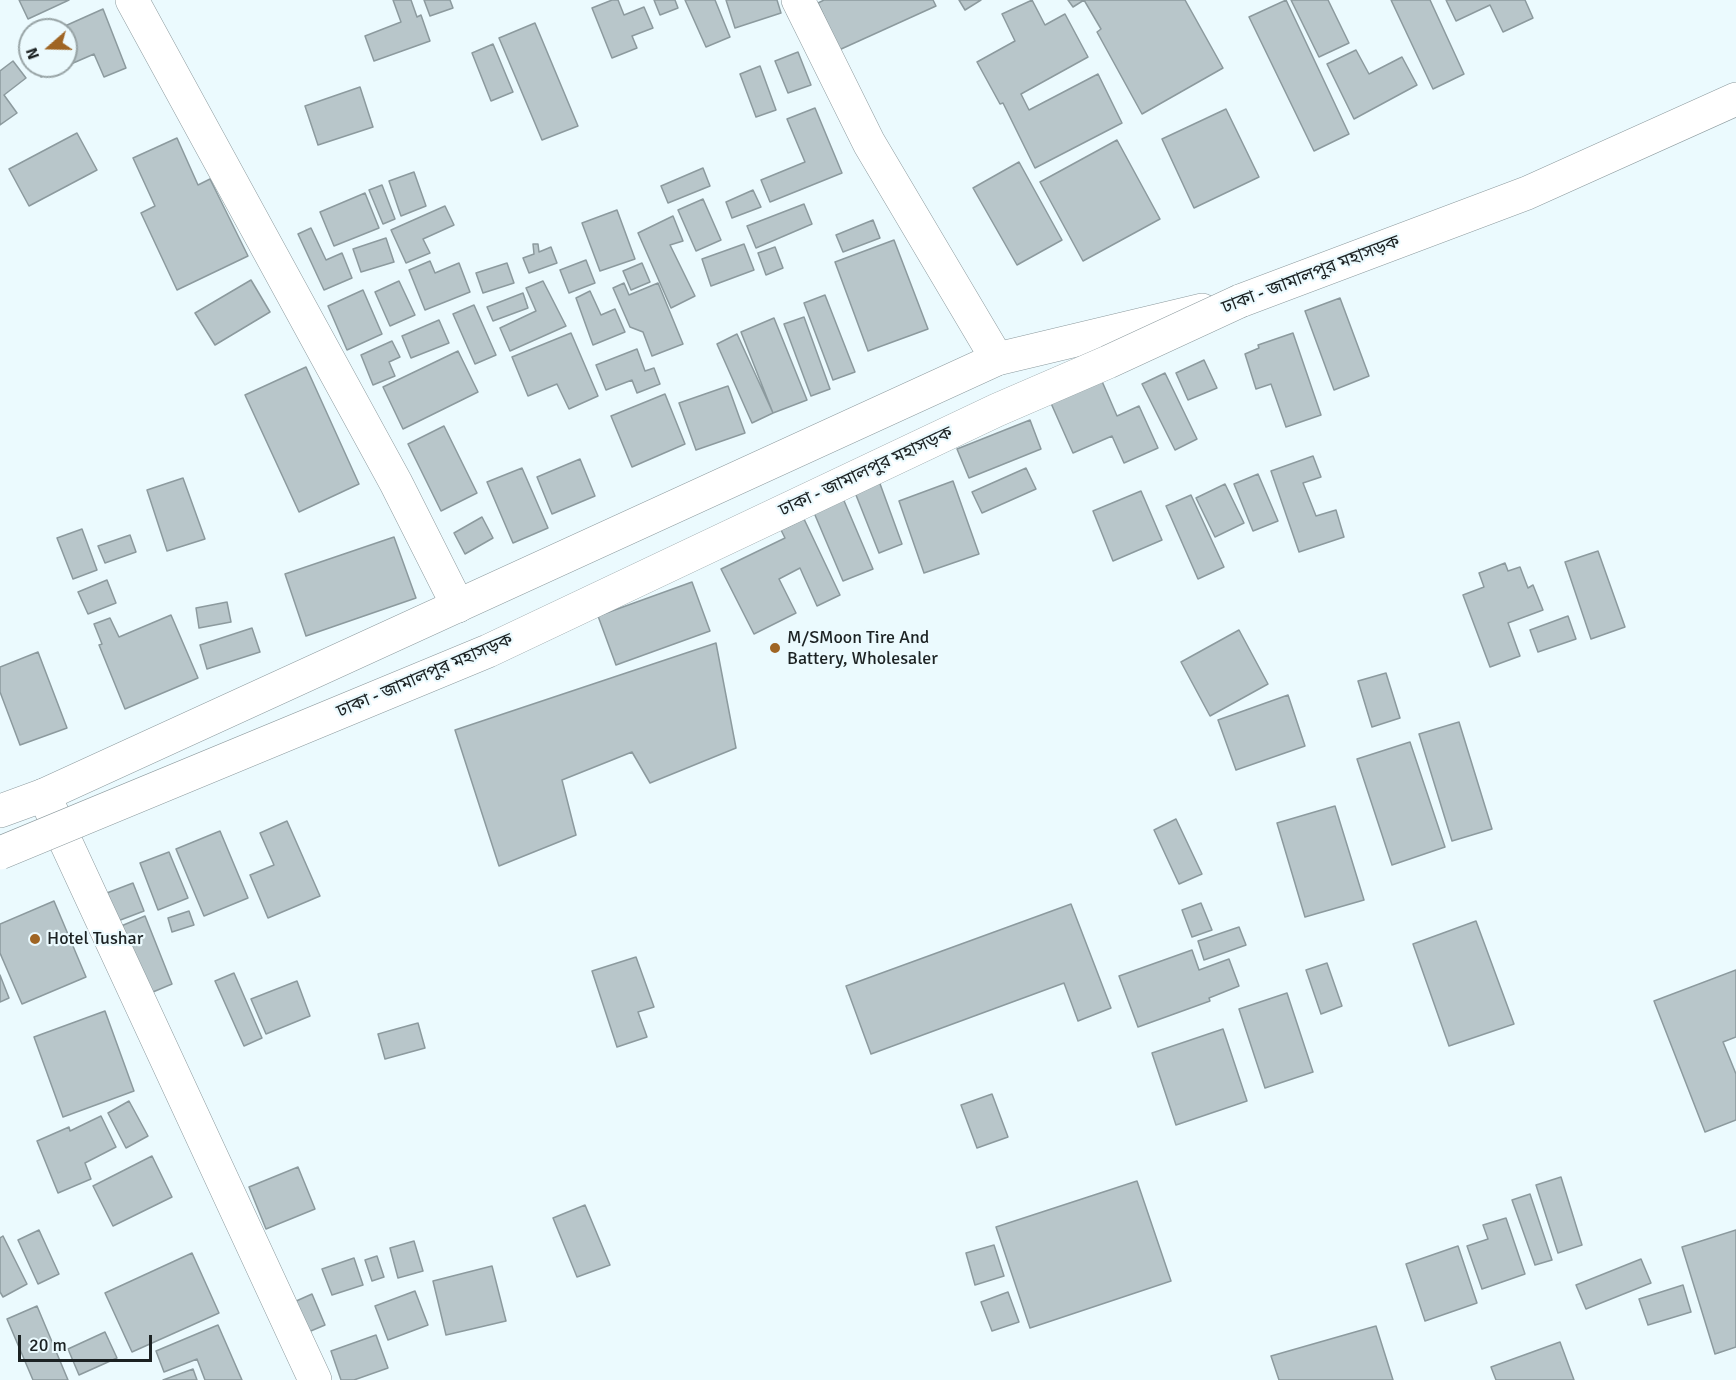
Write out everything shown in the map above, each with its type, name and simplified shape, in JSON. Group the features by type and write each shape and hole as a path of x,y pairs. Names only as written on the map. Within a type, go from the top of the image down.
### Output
{"main road":[{"path":"132,0 396,483 458,606"},
{"path":"798,0 869,143 997,359"},
{"name":"ঢাকা - জামালপুর মহাসড়ক","path":"0,853 488,651 997,410 1240,301 1527,193 1736,99"},
{"path":"0,811 44,795 997,359 1240,301"},
{"path":"44,795 315,1380"}],"building":[{"path":"19,0 69,0 30,18 28,18"},
{"path":"393,0 411,0 417,17 421,15 430,41 374,61 365,36 401,22"},
{"path":"424,0 450,0 453,8 430,16"},
{"path":"618,0 624,15 644,7 653,28 632,36 637,48 612,58 592,8"},
{"path":"654,0 675,0 678,8 660,15"},
{"path":"685,0 715,0 730,37 706,47"},
{"path":"726,0 777,0 781,13 735,28"},
{"path":"824,0 933,0 936,6 839,50 818,3"},
{"path":"959,0 981,0 965,10"},
{"path":"1032,0 1045,25 1065,14 1088,57 1021,94 1029,110 1098,74 1122,123 1035,168 1003,103 1000,104 977,62 1015,41 1002,14"},
{"path":"1068,0 1084,0 1073,7"},
{"path":"1084,0 1185,0 1223,68 1142,114 1097,32 1101,29"},
{"path":"1286,0 1349,134 1314,151 1249,17"},
{"path":"1291,0 1328,0 1349,43 1319,57"},
{"path":"1391,0 1430,0 1464,74 1433,89"},
{"path":"1446,0 1525,0 1533,18 1503,32 1490,5 1456,21"},
{"path":"103,9 126,68 104,77 94,54 78,61 78,20"},
{"path":"535,23 578,126 542,140 499,38"},
{"path":"493,44 513,92 491,101 472,53"},
{"path":"1356,50 1369,74 1402,57 1417,85 1354,119 1327,64"},
{"path":"798,52 811,85 788,93 775,61"},
{"path":"13,61 18,68 18,78 26,78 4,95 17,113 0,125 0,71"},
{"path":"760,66 776,110 756,117 740,74"},
{"path":"360,87 373,127 318,145 305,106"},
{"path":"815,108 842,173 770,202 761,180 805,162 787,119"},
{"path":"1226,109 1259,177 1194,208 1162,139"},
{"path":"77,133 97,170 29,206 9,169"},
{"path":"177,138 198,185 210,179 248,256 177,290 141,213 155,206 133,158"},
{"path":"1117,140 1160,219 1083,261 1040,182"},
{"path":"1019,162 1062,240 1017,265 973,188"},
{"path":"703,168 710,186 668,203 661,186"},
{"path":"414,172 426,206 401,216 389,181"},
{"path":"382,185 395,219 383,224 369,190"},
{"path":"753,190 761,207 732,218 726,202"},
{"path":"365,193 379,228 334,246 320,212"},
{"path":"703,199 721,240 696,251 678,210"},
{"path":"804,204 812,224 756,248 747,226"},
{"path":"445,206 454,225 423,239 430,253 406,263 391,230"},
{"path":"617,210 635,259 600,271 582,223"},
{"path":"673,216 683,241 670,245 695,296 671,308 638,233"},
{"path":"873,220 880,238 843,252 836,235"},
{"path":"311,228 326,260 342,253 352,278 324,290 298,234"},
{"path":"386,238 394,262 361,272 353,249"},
{"path":"894,240 928,329 868,351 835,262"},
{"path":"533,244 538,244 539,252 551,247 557,263 529,273 523,258 534,254"},
{"path":"744,244 754,270 711,286 702,259"},
{"path":"775,247 783,268 766,275 758,253"},
{"path":"586,260 595,283 569,293 560,270"},
{"path":"430,261 435,273 459,263 470,292 425,310 409,270"},
{"path":"507,263 514,283 483,293 476,273"},
{"path":"642,263 650,282 631,290 623,271"},
{"path":"251,280 270,312 215,345 195,313"},
{"path":"399,281 415,315 390,326 375,292"},
{"path":"543,281 566,326 510,351 500,328 536,311 526,288"},
{"path":"624,283 629,295 658,283 683,344 652,356 643,332 630,327 613,288"},
{"path":"363,290 382,334 347,350 328,306"},
{"path":"590,291 601,315 615,309 625,332 593,345 576,298"},
{"path":"523,293 528,308 493,321 487,307"},
{"path":"825,295 855,372 833,380 804,303"},
{"path":"1340,298 1369,376 1334,390 1305,311"},
{"path":"474,305 496,355 475,364 453,314"},
{"path":"804,317 830,389 811,396 784,324"},
{"path":"774,318 807,400 773,413 741,332"},
{"path":"439,320 449,343 411,358 402,336"},
{"path":"571,333 598,396 569,409 557,384 528,396 512,357"},
{"path":"1293,333 1321,415 1286,427 1271,384 1256,389 1245,354 1259,348 1258,345"},
{"path":"737,334 773,413 752,423 717,344"},
{"path":"392,341 400,357 389,362 395,376 373,385 361,355"},
{"path":"637,349 645,371 654,368 660,384 637,393 632,380 606,390 596,365"},
{"path":"458,351 478,392 403,429 383,387"},
{"path":"1204,360 1217,388 1188,400 1176,373"},
{"path":"306,367 359,484 299,512 245,395"},
{"path":"1165,373 1197,439 1175,450 1142,384"},
{"path":"1101,379 1117,416 1139,406 1158,448 1124,463 1112,436 1073,453 1050,401"},
{"path":"728,386 745,433 696,450 679,403"},
{"path":"665,394 685,444 632,467 611,416"},
{"path":"1030,420 1041,449 969,478 957,449"},
{"path":"444,426 477,493 441,511 408,444"},
{"path":"1313,456 1321,477 1303,483 1316,516 1336,510 1344,537 1299,552 1271,471"},
{"path":"580,459 595,496 552,514 537,477"},
{"path":"522,468 548,528 513,543 487,482"},
{"path":"1026,468 1036,489 982,513 972,492"},
{"path":"1258,474 1278,521 1253,531 1234,484"},
{"path":"183,478 205,539 167,551 147,490"},
{"path":"879,481 902,544 879,553 854,490"},
{"path":"953,481 979,554 924,573 899,501"},
{"path":"1225,484 1244,523 1215,537 1196,498"},
{"path":"1141,491 1162,540 1113,561 1093,511"},
{"path":"1191,495 1224,567 1198,579 1166,506"},
{"path":"842,496 873,569 843,581 812,508"},
{"path":"482,517 493,538 465,554 454,533"},
{"path":"804,519 840,595 817,606 800,568 779,579 796,613 754,634 721,569 785,538 781,530"},
{"path":"82,529 97,570 73,579 57,538"},
{"path":"130,535 136,552 105,563 98,546"},
{"path":"394,537 416,598 306,636 285,574"},
{"path":"1598,551 1625,627 1591,639 1565,562"},
{"path":"1505,563 1508,571 1520,567 1528,588 1533,585 1543,610 1508,623 1520,656 1490,667 1463,595 1484,587 1479,573"},
{"path":"107,580 116,603 88,614 78,592"},
{"path":"692,582 710,631 616,665 598,616"},
{"path":"227,602 231,622 199,628 196,608"},
{"path":"171,615 198,678 125,709 99,645 102,644 94,624 110,618 119,637"},
{"path":"1568,616 1576,639 1538,652 1530,630"},
{"path":"252,628 260,652 207,669 200,645"},
{"path":"1239,630 1268,684 1210,716 1181,662"},
{"path":"716,643 736,748 650,783 632,752 562,780 576,835 499,866 455,730"},
{"path":"38,652 67,728 20,745 0,692 0,667"},
{"path":"1386,673 1400,718 1372,727 1358,681"},
{"path":"1288,695 1305,746 1236,770 1218,720"},
{"path":"1459,722 1492,829 1452,841 1419,734"},
{"path":"1410,742 1445,847 1392,865 1357,759"},
{"path":"1335,806 1364,900 1305,917 1277,823"},
{"path":"1176,819 1202,874 1179,884 1154,830"},
{"path":"287,821 320,896 268,918 250,875 274,865 260,833"},
{"path":"220,831 248,898 204,916 176,849"},
{"path":"169,852 188,898 158,910 140,863"},
{"path":"133,883 144,911 110,924 99,896"},
{"name":"Hotel Tushar","path":"54,901 86,977 22,1004 0,953 0,924"},
{"path":"1201,903 1212,930 1192,937 1182,910"},
{"path":"1071,904 1111,1008 1078,1021 1064,983 871,1054 846,986"},
{"path":"189,911 194,925 172,932 168,918"},
{"path":"145,916 172,984 141,997 114,929"},
{"path":"1476,921 1514,1024 1449,1046 1413,944"},
{"path":"1239,927 1246,945 1204,960 1198,941"},
{"path":"1192,950 1199,970 1229,959 1239,986 1209,998 1210,1001 1138,1027 1119,976"},
{"path":"636,957 654,1007 638,1012 647,1037 617,1047 592,971"},
{"path":"1327,963 1342,1006 1321,1014 1306,970"},
{"path":"1736,970 1736,1037 1723,1042 1736,1074 1736,1120 1705,1132 1654,1001"},
{"path":"234,973 262,1038 244,1046 215,981"},
{"path":"0,975 9,998 0,1002"},
{"path":"297,981 310,1016 266,1034 251,999"},
{"path":"1287,993 1313,1072 1265,1088 1239,1009"},
{"path":"105,1011 134,1091 63,1117 34,1037"},
{"path":"418,1023 425,1048 385,1059 378,1034"},
{"path":"1223,1029 1247,1101 1176,1125 1152,1053"},
{"path":"992,1094 1008,1137 977,1148 961,1105"},
{"path":"129,1101 148,1136 126,1148 108,1113"},
{"path":"101,1116 116,1147 85,1163 91,1179 58,1193 37,1141 69,1127 70,1131"},
{"path":"152,1156 172,1197 113,1226 93,1186"},
{"path":"298,1167 315,1209 266,1229 249,1187"},
{"path":"1561,1177 1582,1245 1558,1253 1536,1185"},
{"path":"1137,1181 1171,1281 1030,1328 996,1227"},
{"path":"1530,1194 1552,1260 1535,1265 1512,1200"},
{"path":"585,1205 610,1265 577,1277 553,1218"},
{"path":"1506,1218 1525,1274 1482,1289 1467,1246 1488,1239 1483,1225"},
{"path":"39,1230 59,1274 38,1284 18,1240"},
{"path":"1736,1230 1736,1347 1715,1354 1682,1247"},
{"path":"3,1236 27,1284 3,1297 0,1292 0,1238"},
{"path":"414,1241 423,1271 398,1278 390,1248"},
{"path":"994,1245 1004,1276 975,1285 966,1253"},
{"path":"1458,1246 1477,1303 1425,1321 1406,1264"},
{"path":"192,1253 219,1313 132,1352 105,1293"},
{"path":"377,1256 384,1277 372,1281 365,1260"},
{"path":"354,1258 363,1285 332,1295 322,1269"},
{"path":"1641,1259 1651,1283 1586,1309 1576,1285"},
{"path":"492,1266 506,1321 446,1335 433,1281"},
{"path":"1683,1285 1691,1312 1648,1325 1639,1299"},
{"path":"415,1291 428,1325 388,1340 375,1306"},
{"path":"1008,1292 1019,1322 992,1331 981,1302"},
{"path":"312,1294 325,1325 306,1333 294,1302"},
{"path":"37,1306 68,1380 33,1380 7,1319"},
{"path":"218,1325 242,1380 205,1380 197,1359 164,1372 156,1351"},
{"path":"1376,1326 1393,1380 1279,1380 1271,1356"},
{"path":"105,1332 117,1358 79,1375 68,1349"},
{"path":"376,1335 388,1368 354,1380 341,1380 331,1351"},
{"path":"1560,1342 1574,1380 1496,1380 1491,1367"},
{"path":"193,1369 197,1380 163,1380"}],"place":[{"name":"M/SMoon Tire And Battery, Wholesaler","path":"775,648"},
{"name":"Hotel Tushar","path":"35,939"}]}
